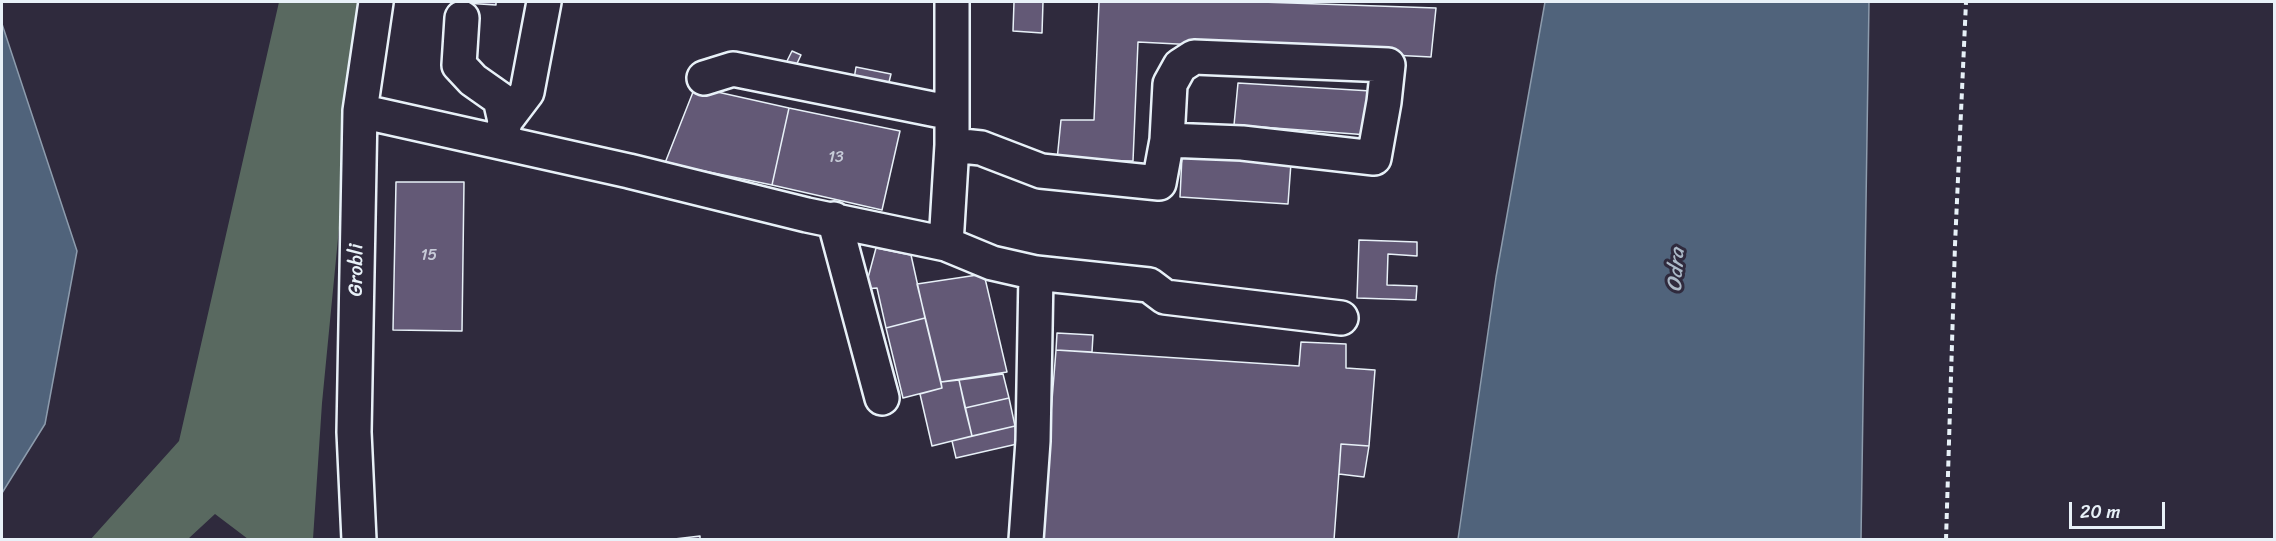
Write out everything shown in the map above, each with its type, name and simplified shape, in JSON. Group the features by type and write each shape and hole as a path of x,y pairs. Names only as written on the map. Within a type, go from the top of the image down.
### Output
{"street":[{"name":"Grobli","path":"359,540 354,432 360,111 376,2"},
{"path":"503,132 527,92 544,2"},
{"path":"946,244 952,145 952,2"},
{"path":"462,18 459,65 473,80 500,99 503,132"},
{"path":"952,145 981,148 1041,171 1159,183 1167,140 1170,84 1180,66 1194,57 1388,65 1374,158 1242,143 1167,140"},
{"path":"704,78 733,69 952,113"},
{"path":"360,111 503,132 807,215 946,244 992,263 1036,273 1149,285 1165,297 1341,318"},
{"path":"834,219 882,398"},
{"path":"1026,540 1033,441 1036,273"}],"path":[{"path":"1946,540 1954,257 1965,2"}],"green space":[{"path":"279,2 361,2 322,403 313,539 248,539 215,514 188,539 90,540 179,441"}],"water":[{"name":"Odra","path":"1545,2 1869,2 1861,539 1458,539 1496,277"},
{"path":"2,24 77,251 45,424 2,493"}],"building":[{"path":"448,2 496,2 496,5"},
{"path":"1014,2 1043,2 1042,33 1013,31"},
{"path":"1099,2 1261,2 1436,8 1431,57 1138,42 1133,161 1057,160 1061,120 1094,120"},
{"path":"792,51 801,55 793,72 784,67"},
{"path":"856,67 891,74 888,86 854,79"},
{"path":"1238,83 1371,91 1368,135 1234,125"},
{"path":"695,87 789,108 772,185 665,163"},
{"path":"789,108 900,131 882,210 772,185"},
{"path":"1182,156 1291,163 1288,204 1180,197"},
{"path":"396,182 464,182 462,331 393,330"},
{"path":"1359,240 1417,242 1417,256 1388,254 1387,285 1417,286 1416,300 1357,298"},
{"path":"876,248 911,255 925,318 886,328 877,288 865,289"},
{"path":"984,274 1007,372 941,382 917,284"},
{"path":"925,318 942,388 903,398 886,328"},
{"path":"1057,333 1093,335 1092,352 1056,350"},
{"path":"1301,342 1346,344 1346,368 1375,370 1369,446 1341,444 1334,540 1040,540 1047,425 1050,425 1056,350 1299,366"},
{"path":"1003,374 1009,398 965,408 959,380"},
{"path":"959,380 972,436 932,446 920,394 942,388 941,382"},
{"path":"1009,398 1015,426 972,436 965,408"},
{"path":"1015,426 1017,444 956,458 952,441"},
{"path":"1341,444 1369,446 1364,477 1339,474"},
{"path":"700,536 700,540 666,540"}]}
